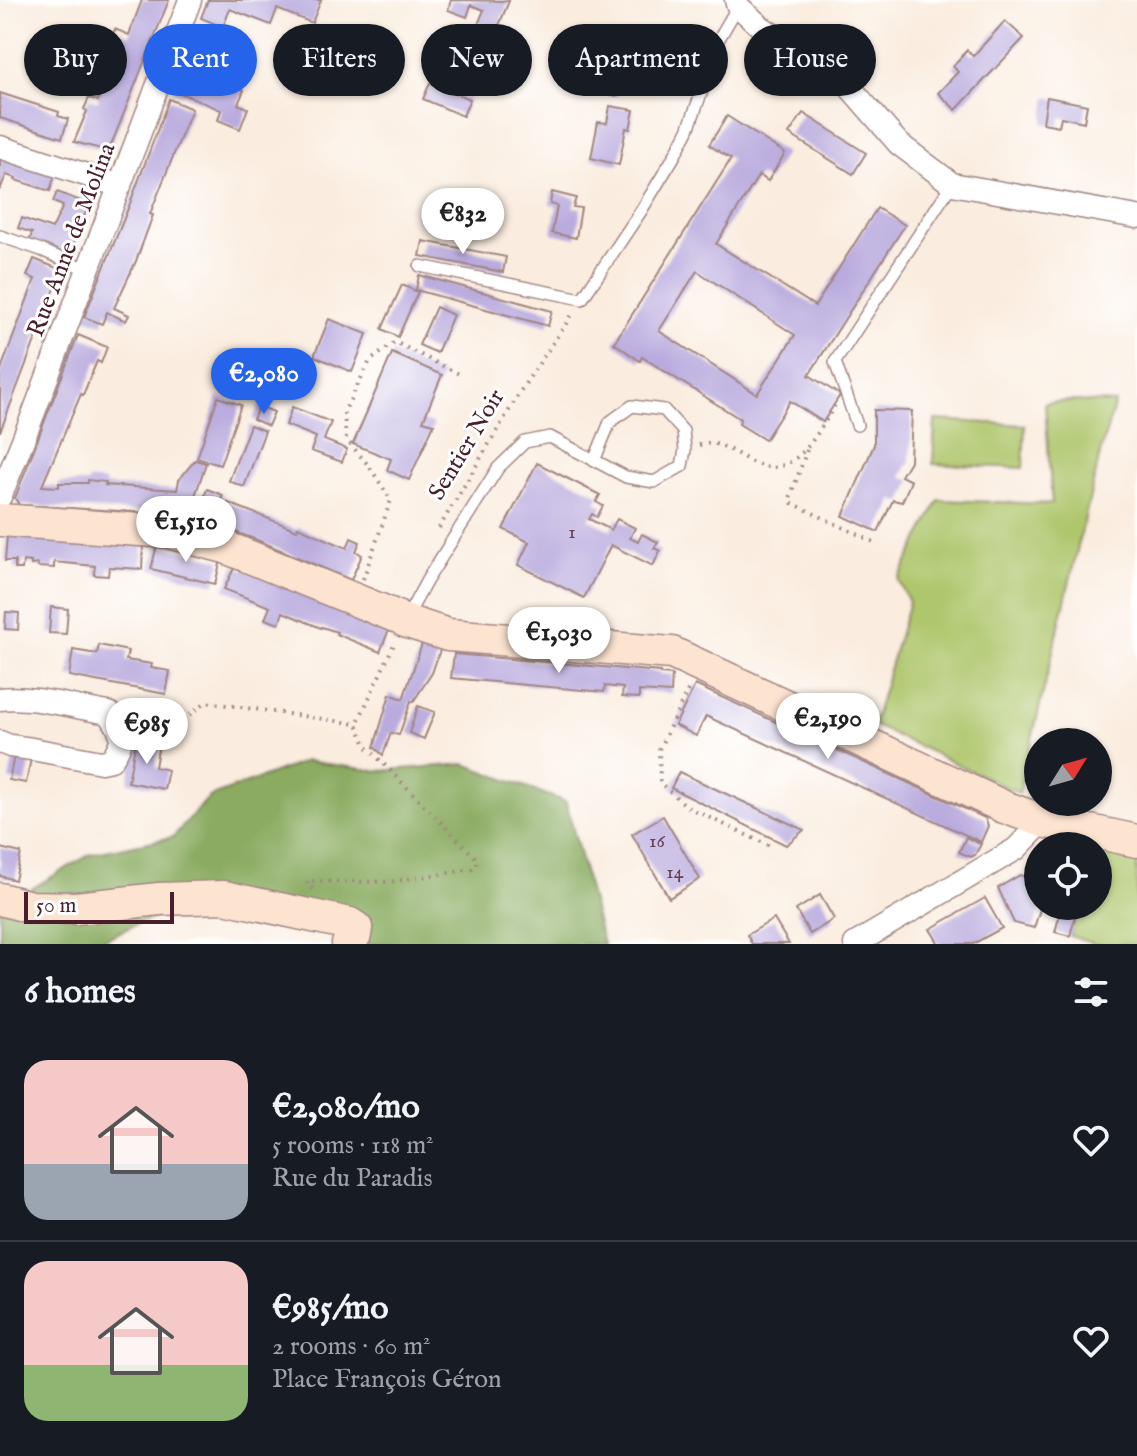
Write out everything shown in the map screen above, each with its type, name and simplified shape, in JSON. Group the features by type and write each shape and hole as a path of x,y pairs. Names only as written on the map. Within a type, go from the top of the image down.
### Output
{"street":[{"name":"Rue Anne de Molina","path":"0,497 190,0"},
{"path":"737,3 761,27 783,41 812,49 828,62 899,144 952,184 1137,217"},
{"path":"0,147 120,186"},
{"path":"0,520 168,532 225,547 400,619 448,635 672,653 1004,807 1043,821 1137,841"},
{"path":"0,699 34,700 109,713 122,731 122,741 111,760 101,762 0,742"},
{"path":"855,944 1016,849 1043,821"},
{"path":"0,899 31,907 76,908 159,899 224,897 344,922 358,939"}],"lane":[{"path":"420,266 582,299 675,155 688,130 707,77 710,54 737,3"},
{"path":"857,425 835,362 952,184"},
{"path":"0,236 88,270"},
{"path":"400,619 498,468 525,442 550,437 594,461 626,477 654,482 682,466 685,450 683,431 664,410 632,406 610,422 594,461"}],"path":[{"name":"Sentier Noir","path":"433,539 523,387 582,299"},
{"path":"354,599 391,500 369,466 346,439 344,412 370,361 395,342 459,374"},
{"path":"846,389 808,448 790,498 792,503 878,544"},
{"path":"685,450 713,442 762,466 776,467 793,460 808,448"},
{"path":"323,892 309,887 307,881 389,882 473,869 477,865 477,859 367,747 357,724 400,619"},
{"path":"700,666 659,749 660,783 689,808 772,847"},
{"path":"122,731 141,726 171,729 206,702 357,724"}],"green space":[{"path":"1045,403 1115,403 1035,728 1024,728 1024,772 1019,793 873,725 909,602 898,580 939,500 1052,504"},
{"path":"935,420 1025,425 1023,468 933,464"},
{"path":"306,761 377,771 465,764 566,802 603,944 359,944 357,939 225,909 158,917 94,944 0,944 0,907 91,854 173,837 209,797"},
{"path":"1112,852 1137,856 1137,944 1096,944 1070,936 1074,920 1112,920"}],"building":[{"path":"142,0 169,0 159,24 143,24 143,65 110,148 105,150 74,142 89,98 98,101 99,97 95,96 127,96 129,35"},
{"path":"208,0 321,0 312,23 277,9 271,25 230,9 224,24 201,18"},
{"path":"451,0 509,1 500,24 478,24 484,10 471,5 467,17 448,10"},
{"path":"1005,21 1024,38 956,110 938,93 958,72 953,66 967,50 973,56"},
{"path":"0,93 59,112 58,116 68,119 62,138 0,118"},
{"path":"187,96 241,96 238,104 248,108 240,129 218,120 221,110"},
{"path":"424,96 462,96 470,99 463,116 423,99"},
{"path":"1047,97 1087,105 1084,122 1061,117 1059,126 1043,123"},
{"path":"169,99 192,109 150,214 153,215 136,261 114,308 129,315 126,321 107,312 102,324 84,317"},
{"path":"610,106 634,110 630,129 626,128 619,165 591,158 598,122 607,123"},
{"path":"803,113 866,153 853,174 789,134"},
{"path":"727,116 785,153 768,181 759,175 716,244 815,306 877,208 905,225 809,375 840,395 823,422 790,401 765,440 739,424 740,419 642,357 640,361 614,343 731,159 709,145","holes":["697,271 795,335 757,394 659,331"]},
{"path":"0,151 57,169 50,191 6,175 0,190"},
{"path":"57,192 89,204 69,255 30,240 32,233 18,228 22,218 52,229 63,206 53,202"},
{"path":"552,192 576,198 573,207 581,208 576,238 552,233 557,206 550,204"},
{"path":"423,241 506,257 503,272 420,256"},
{"path":"34,259 62,270 0,432 0,372 35,279 27,276"},
{"path":"419,275 552,311 548,326 416,290"},
{"path":"402,285 418,292 398,337 382,329"},
{"path":"436,307 453,315 437,353 419,345"},
{"path":"329,319 367,334 352,372 314,356"},
{"path":"78,335 107,347 101,363 97,361 81,394 42,486 59,487 59,483 88,483 88,480 106,482 105,485 177,490 179,480 195,460 206,463 188,517 19,505 15,498"},
{"path":"392,353 442,375 423,421 434,424 409,480 387,470 391,459 353,444"},
{"path":"218,397 241,405 220,465 197,458"},
{"path":"259,406 274,412 268,426 253,419"},
{"path":"292,407 331,422 324,440 347,449 342,462 311,451 316,437 286,425"},
{"path":"874,410 912,411 910,461 901,476 911,481 902,502 893,500 878,532 843,516 874,445"},
{"path":"250,425 265,431 244,487 229,481"},
{"path":"537,463 600,495 596,502 603,506 597,517 592,514 589,519 611,530 617,519 635,528 630,538 638,542 642,534 658,542 654,548 660,551 653,566 611,545 584,598 518,565 529,542 503,529"},
{"path":"207,489 223,495 221,500 347,548 351,538 360,542 356,551 362,555 351,580 197,518"},
{"path":"7,535 143,544 142,569 109,567 108,576 94,575 95,566 54,562 54,568 38,567 38,564 23,561 22,569 15,569 15,561 5,561"},
{"path":"157,545 221,560 215,584 151,569"},
{"path":"235,566 390,627 380,652 283,612 279,624 265,619 270,607 224,589"},
{"path":"51,607 68,609 66,634 49,633"},
{"path":"6,612 19,613 18,630 5,629"},
{"path":"423,641 441,647 432,673 411,701 399,735 391,733 383,755 374,747 390,694 403,699"},
{"path":"99,645 128,651 126,660 152,664 151,668 170,671 166,694 69,676 73,650 97,654"},
{"path":"454,654 660,672 672,675 671,693 639,691 639,698 622,697 623,688 605,686 604,692 451,678"},
{"path":"695,685 985,818 988,826 981,842 706,716 696,736 675,725"},
{"path":"418,706 435,712 424,739 409,733"},
{"path":"136,740 159,744 155,767 168,770 164,789 128,782"},
{"path":"14,756 31,759 26,783 9,780"},
{"path":"679,772 804,830 786,845 671,788"},
{"path":"663,816 700,879 669,898 632,834"},
{"path":"966,837 981,844 971,857 959,852"},
{"path":"0,848 21,853 15,880 0,876"},
{"path":"1020,875 1024,876 1024,920 1037,920 1034,928 1014,923 998,888"},
{"path":"820,895 834,919 810,934 796,910"},
{"path":"985,898 1002,928 973,944 939,944 930,929"},
{"path":"774,919 789,944 752,944 747,935"},
{"path":"1058,920 1074,920 1070,936 1055,932"}]}
